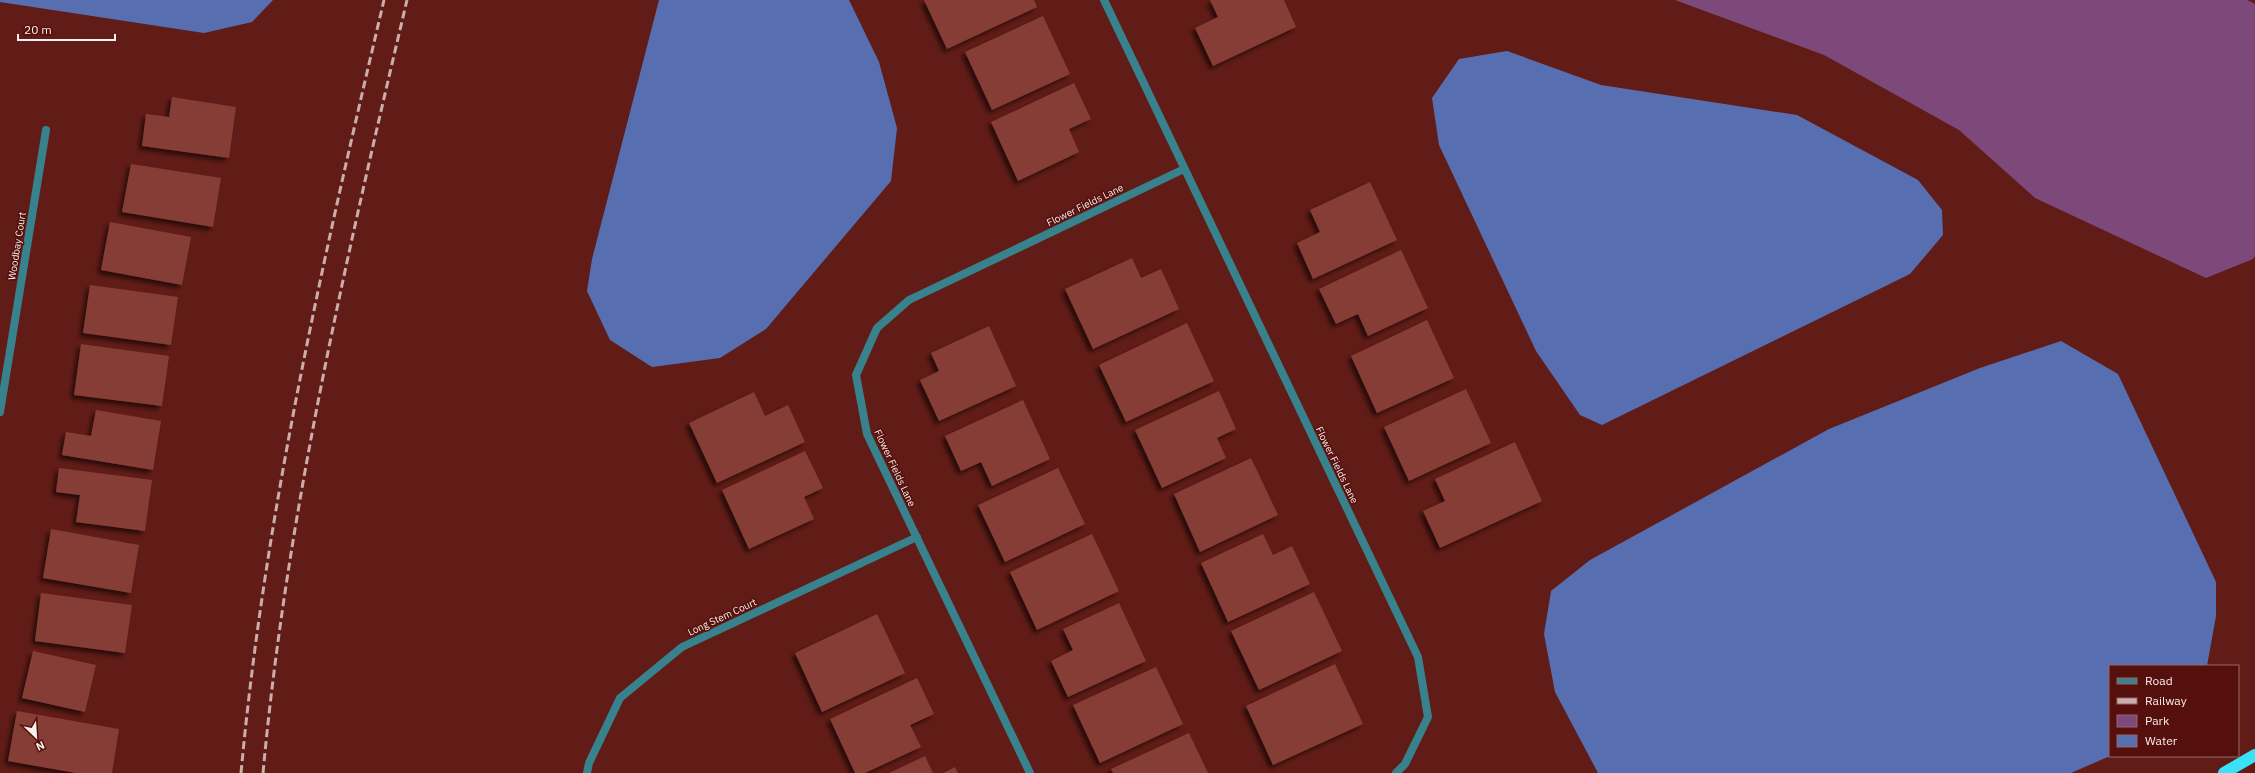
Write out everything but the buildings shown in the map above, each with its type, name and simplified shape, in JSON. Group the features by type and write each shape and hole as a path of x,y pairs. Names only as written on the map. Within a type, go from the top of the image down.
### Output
{"highway":[{"path":"2224,773 2255,755"}],"street":[{"name":"Flower Fields Lane","path":"1104,0 1418,657 1428,717 1405,764 1396,773"},
{"name":"Woodbay Court","path":"0,412 46,130"},
{"name":"Flower Fields Lane","path":"1030,773 867,434 856,375 877,328 909,300 1184,169"},
{"name":"Long Stem Court","path":"587,773 589,763 620,698 682,647 917,537"}],"green space":[{"path":"1675,0 2247,0 2255,4 2255,256 2253,259 2206,278 2035,198 1959,130 1824,55"}],"water":[{"path":"0,0 273,0 252,22 204,33 0,2"},
{"path":"659,0 849,0 879,62 897,128 891,181 766,329 720,358 652,367 610,340 587,291 592,259"},
{"path":"1507,51 1601,85 1797,115 1918,180 1942,210 1943,235 1910,274 1602,425 1580,415 1536,351 1439,145 1432,98 1459,59"},
{"path":"2061,341 2118,374 2216,582 2216,616 2207,665 2109,665 2109,756 2071,773 1598,773 1555,692 1544,634 1551,591 1590,560 1829,429 1980,368"}],"railway":[{"path":"241,773 265,578 281,481 319,288 384,0"},
{"path":"263,773 287,578 303,481 341,288 407,0"}]}
